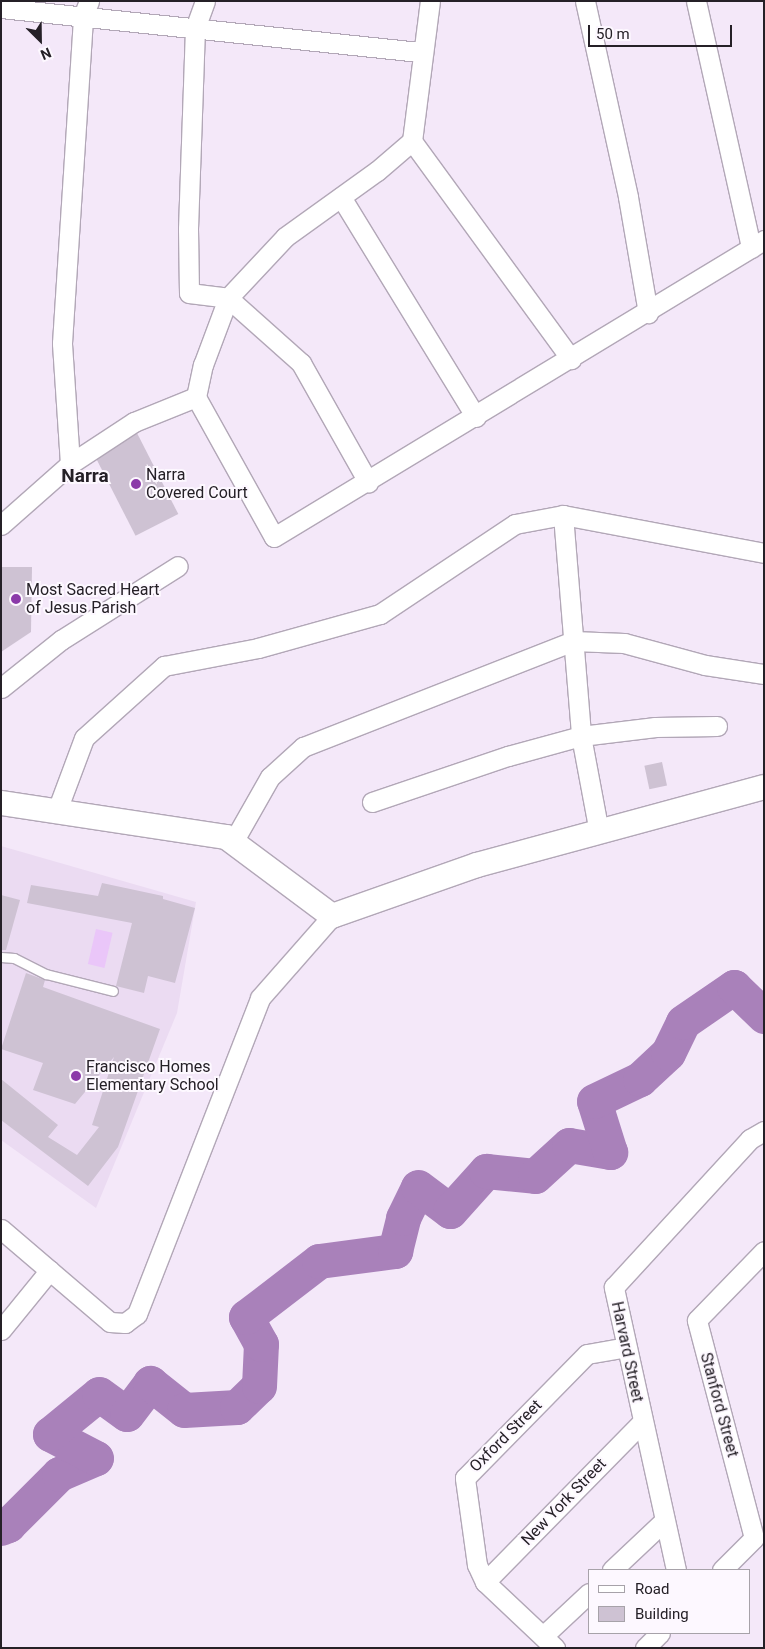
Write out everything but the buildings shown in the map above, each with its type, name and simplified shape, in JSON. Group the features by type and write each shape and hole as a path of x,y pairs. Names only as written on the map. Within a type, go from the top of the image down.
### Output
{"street":[{"path":"206,1 196,28 188,229 189,293 228,298 301,364 368,482"},
{"path":"430,1 412,141 571,359"},
{"path":"585,1 628,197 648,313"},
{"path":"412,141 341,197 285,237 228,298 203,365 196,397 274,537 648,313 757,244 696,1"},
{"path":"1,8 86,9 196,28 423,52"},
{"path":"70,464 62,343 86,9"},
{"path":"341,197 476,417"},
{"path":"1,525 70,464 134,422 196,397"},
{"path":"56,813 84,738 164,666 258,648 380,614 515,524 563,515 764,552"},
{"path":"563,515 581,736 599,832"},
{"path":"1,688 61,640 178,566"},
{"path":"233,842 270,777 303,747 573,640 624,643 705,665 764,674"},
{"path":"372,802 499,759 581,736 655,727 717,726"},
{"path":"1,1229 110,1322 125,1323 137,1314 260,998 332,916 477,865 764,787"},
{"path":"1,803 56,813 226,837 332,916"},
{"name":"Harvard Street","path":"676,1569 663,1522 614,1287 750,1139 764,1132"},
{"name":"Stanford Street","path":"723,1569 754,1538 697,1320 764,1251"},
{"path":"1,1330 50,1270"},
{"name":"Oxford Street","path":"549,1642 485,1582 477,1565 465,1478 587,1354 626,1347"},
{"name":"New York Street","path":"485,1582 642,1422"},
{"path":"613,1569 663,1522"},
{"path":"549,1642 588,1593"},
{"path":"646,1648 659,1634"}],"lane":[{"path":"1,957 14,958 46,974 113,991"}],"shaded area":[{"name":"Francisco Homes Elementary School","path":"1,846 196,902 177,1013 96,1208 1,1140"},
{"path":"96,929 113,933 104,968 88,964"}],"waterway":[{"path":"1,1528 8,1525 59,1474 96,1458 50,1434 99,1394 127,1414 150,1383 184,1410 237,1407 259,1386 261,1344 246,1317 319,1261 395,1251 403,1218 418,1187 450,1211 486,1171 535,1176 569,1145 610,1152 594,1101 640,1079 668,1053 683,1022 734,987 764,1016"}],"place":[{"name":"Narra Covered Court","path":"136,484"},
{"name":"Most Sacred Heart of Jesus Parish","path":"16,599"},
{"name":"Francisco Homes Elementary School","path":"76,1076"}],"district":[{"name":"Narra","path":"85,476"}]}
